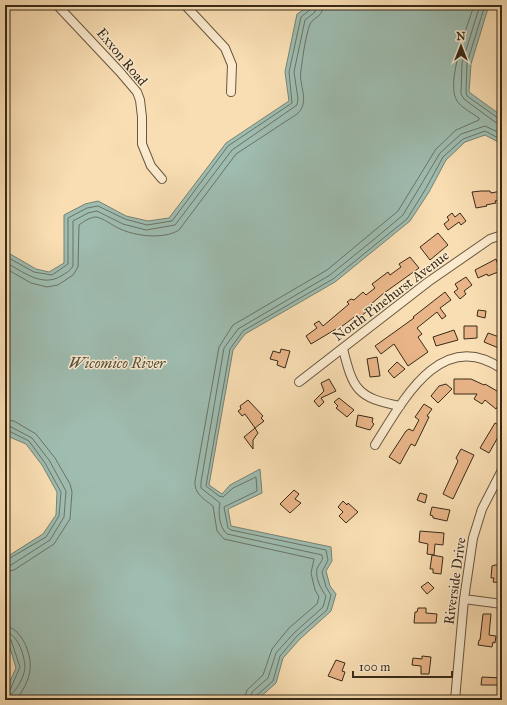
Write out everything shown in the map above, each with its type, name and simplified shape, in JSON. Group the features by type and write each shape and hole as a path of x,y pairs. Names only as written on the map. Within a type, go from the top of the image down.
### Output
{"street":[{"name":"Exxon Road","path":"58,5 137,92 140,100 142,117 142,144 151,166 162,179"},
{"path":"186,5 225,48 232,65 231,92"},
{"name":"North Pinehurst Avenue","path":"299,382 428,282 490,239 502,234"},
{"path":"343,349 350,376 358,390 379,402 400,406"},
{"path":"375,445 400,406 424,376 444,360 468,356 480,358 502,369"},
{"name":"Riverside Drive","path":"455,700 464,599 473,538 480,516 502,470"},
{"path":"464,599 502,604"}],"water":[{"name":"Wicomico River","path":"311,5 489,5 471,64 469,92 502,116 502,144 485,135 465,142 446,160 429,192 410,221 335,282 245,334 233,350 209,485 222,494 230,485 260,469 262,493 228,509 231,526 331,547 332,561 326,571 330,586 336,594 331,611 300,639 283,658 276,683 257,700 5,700 5,692 16,668 5,637 5,558 43,534 56,515 57,492 42,465 26,444 5,435 5,251 36,269 49,272 64,263 64,215 85,204 98,201 126,216 148,221 169,218 226,143 289,101 285,72 297,14"}],"building":[{"path":"490,191 491,193 501,191 502,199 495,201 496,203 476,208 472,192"},
{"path":"452,213 455,217 460,213 466,221 461,225 459,222 448,230 444,224 449,220 447,217"},
{"path":"438,233 448,245 430,260 420,247"},
{"path":"410,257 419,268 384,293 364,310 366,312 359,318 357,315 337,330 336,329 311,344 306,336 317,328 314,324 319,321 323,326 349,304 347,302 351,299 354,300 363,292 366,295 375,288 372,284 388,272 390,275 401,267 399,264"},
{"path":"496,259 499,268 497,269 498,272 488,276 487,274 478,278 475,270"},
{"path":"466,277 472,285 464,291 466,294 460,299 454,292 458,289 455,284"},
{"path":"445,292 451,300 440,308 446,316 442,319 437,312 417,328 422,334 418,337 428,352 408,366 394,344 381,354 375,346 414,318 413,317"},
{"path":"478,310 486,311 485,318 477,316"},
{"path":"464,326 477,326 477,338 464,339"},
{"path":"454,330 458,340 436,346 433,337"},
{"path":"488,333 502,338 501,349 484,342"},
{"path":"281,349 290,351 285,368 277,365 278,361 270,359 273,351 280,353"},
{"path":"377,357 380,376 370,377 367,359"},
{"path":"397,362 405,369 394,378 388,371"},
{"path":"329,379 336,391 321,398 324,402 319,407 314,401 324,391 321,383"},
{"path":"454,379 471,379 484,385 485,384 502,394 502,399 496,409 485,400 482,404 474,399 477,394 454,394"},
{"path":"446,384 452,389 438,403 431,396 439,386"},
{"path":"339,398 354,410 347,417 336,408 338,406 334,402"},
{"path":"248,400 263,416 261,418 264,421 255,428 245,414 242,416 238,411 241,409 240,406"},
{"path":"424,404 432,409 427,416 429,417 415,446 411,444 400,464 389,457 406,431 409,429 413,431 419,420 415,417"},
{"path":"358,415 373,418 372,422 374,424 370,430 356,426"},
{"path":"495,423 502,427 502,430 489,453 480,448"},
{"path":"255,428 258,433 253,440 253,449 244,437"},
{"path":"461,449 474,455 453,499 443,494 458,461 456,458"},
{"path":"294,490 299,494 295,499 301,503 290,513 280,504"},
{"path":"420,493 427,495 425,503 417,500"},
{"path":"343,501 347,505 348,503 358,512 346,523 339,516 343,512 338,507"},
{"path":"432,507 450,510 447,521 433,518 433,516 430,515"},
{"path":"420,531 444,533 443,545 435,544 434,555 427,554 428,544 419,542"},
{"path":"432,555 443,557 441,574 433,573 433,569 430,569"},
{"path":"492,566 502,566 502,583 493,582 494,578 491,578"},
{"path":"428,582 434,588 427,594 421,587"},
{"path":"418,608 426,608 426,613 437,614 436,623 414,623 415,612 417,612"},
{"path":"483,614 491,614 489,635 496,636 495,643 493,642 492,647 478,645"},
{"path":"422,656 431,657 429,674 421,674 421,666 412,665 413,658 422,659"},
{"path":"336,660 345,663 342,671 345,672 342,681 328,676"},
{"path":"482,677 502,678 502,684 481,685"}]}
